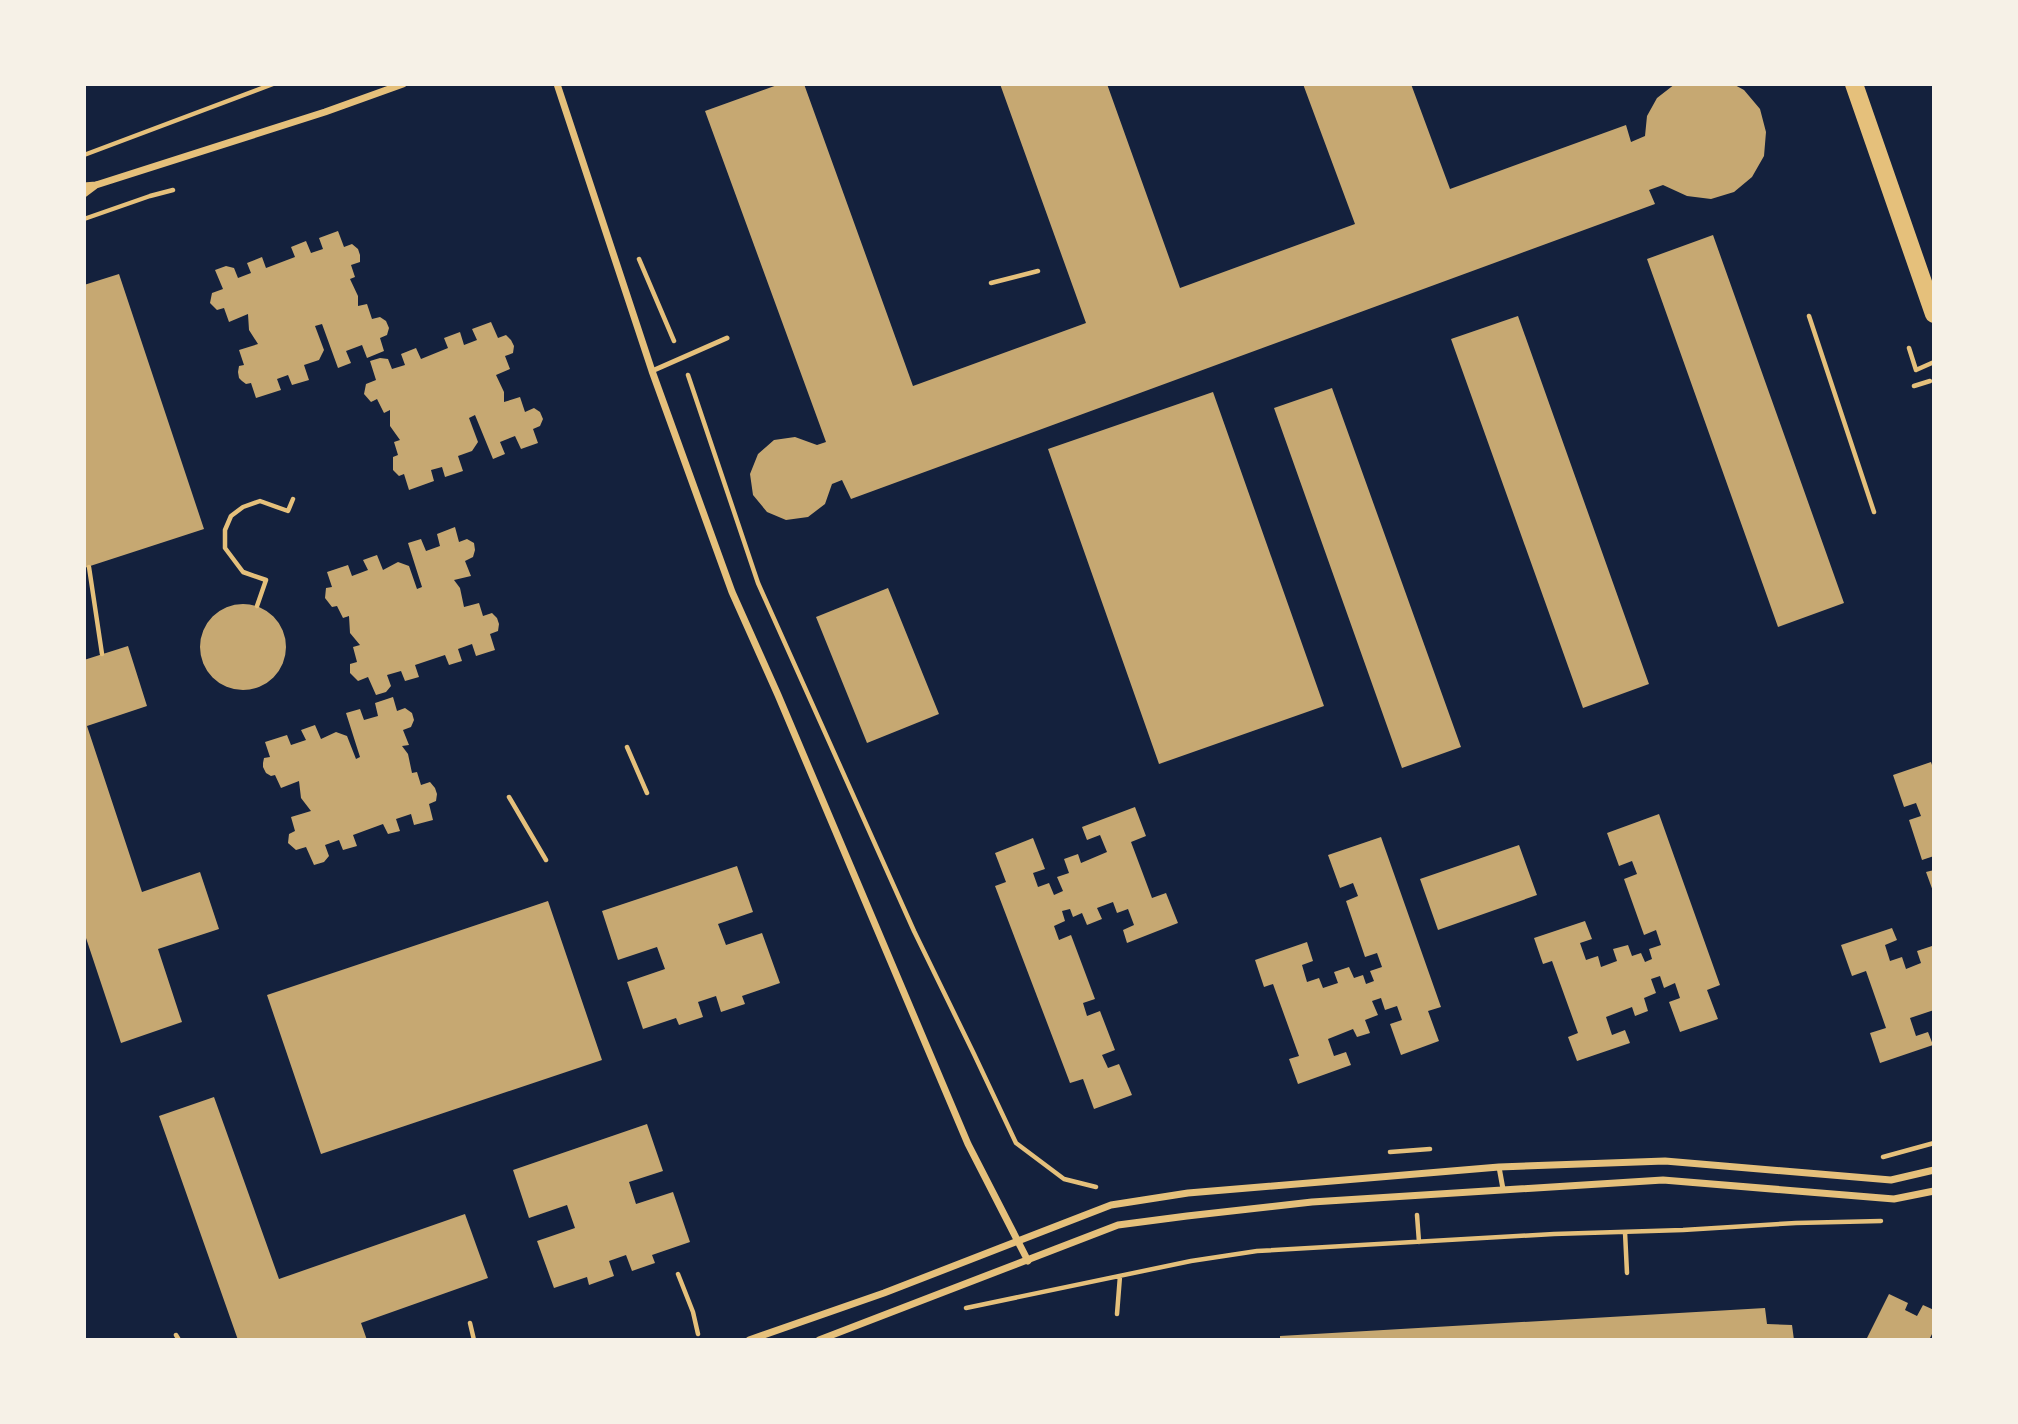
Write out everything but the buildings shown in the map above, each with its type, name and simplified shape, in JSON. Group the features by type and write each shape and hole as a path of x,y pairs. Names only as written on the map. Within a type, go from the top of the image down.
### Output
{"main road":[{"path":"1854,84 1934,314"}],"street":[{"path":"84,186 96,185 315,115 403,84"},
{"path":"557,84 652,371 732,593 778,695 968,1144 1028,1261"},
{"path":"84,194 96,185"},
{"path":"749,1340 884,1293 1111,1205 1176,1195 1499,1167 1665,1161 1891,1180 1934,1170"},
{"path":"819,1340 1118,1226 1312,1202 1663,1180 1894,1199 1934,1191"}],"lane":[{"path":"652,371 727,338"},
{"path":"1499,1167 1503,1189"}],"path":[{"path":"84,155 273,84"},
{"path":"84,219 173,190"},
{"path":"635,248 682,359 758,583 914,931 1016,1143 1064,1179 1094,1187 1105,1185"},
{"path":"991,283 1038,271"},
{"path":"1809,316 1874,512"},
{"path":"1909,348 1916,370 1934,362"},
{"path":"1914,386 1930,381"},
{"path":"257,606 266,580 243,572 225,548 225,530 231,516 243,507 260,501 288,511 293,499"},
{"path":"89,567 102,654"},
{"path":"627,747 647,793"},
{"path":"509,797 546,860"},
{"path":"1385,1153 1412,1150"},
{"path":"959,1310 1191,1261 1257,1251 1554,1234 1889,1221"},
{"path":"1625,1232 1627,1273"},
{"path":"678,1274 693,1312 698,1334"},
{"path":"1117,1314 1120,1276"},
{"path":"470,1323 474,1340"}]}
